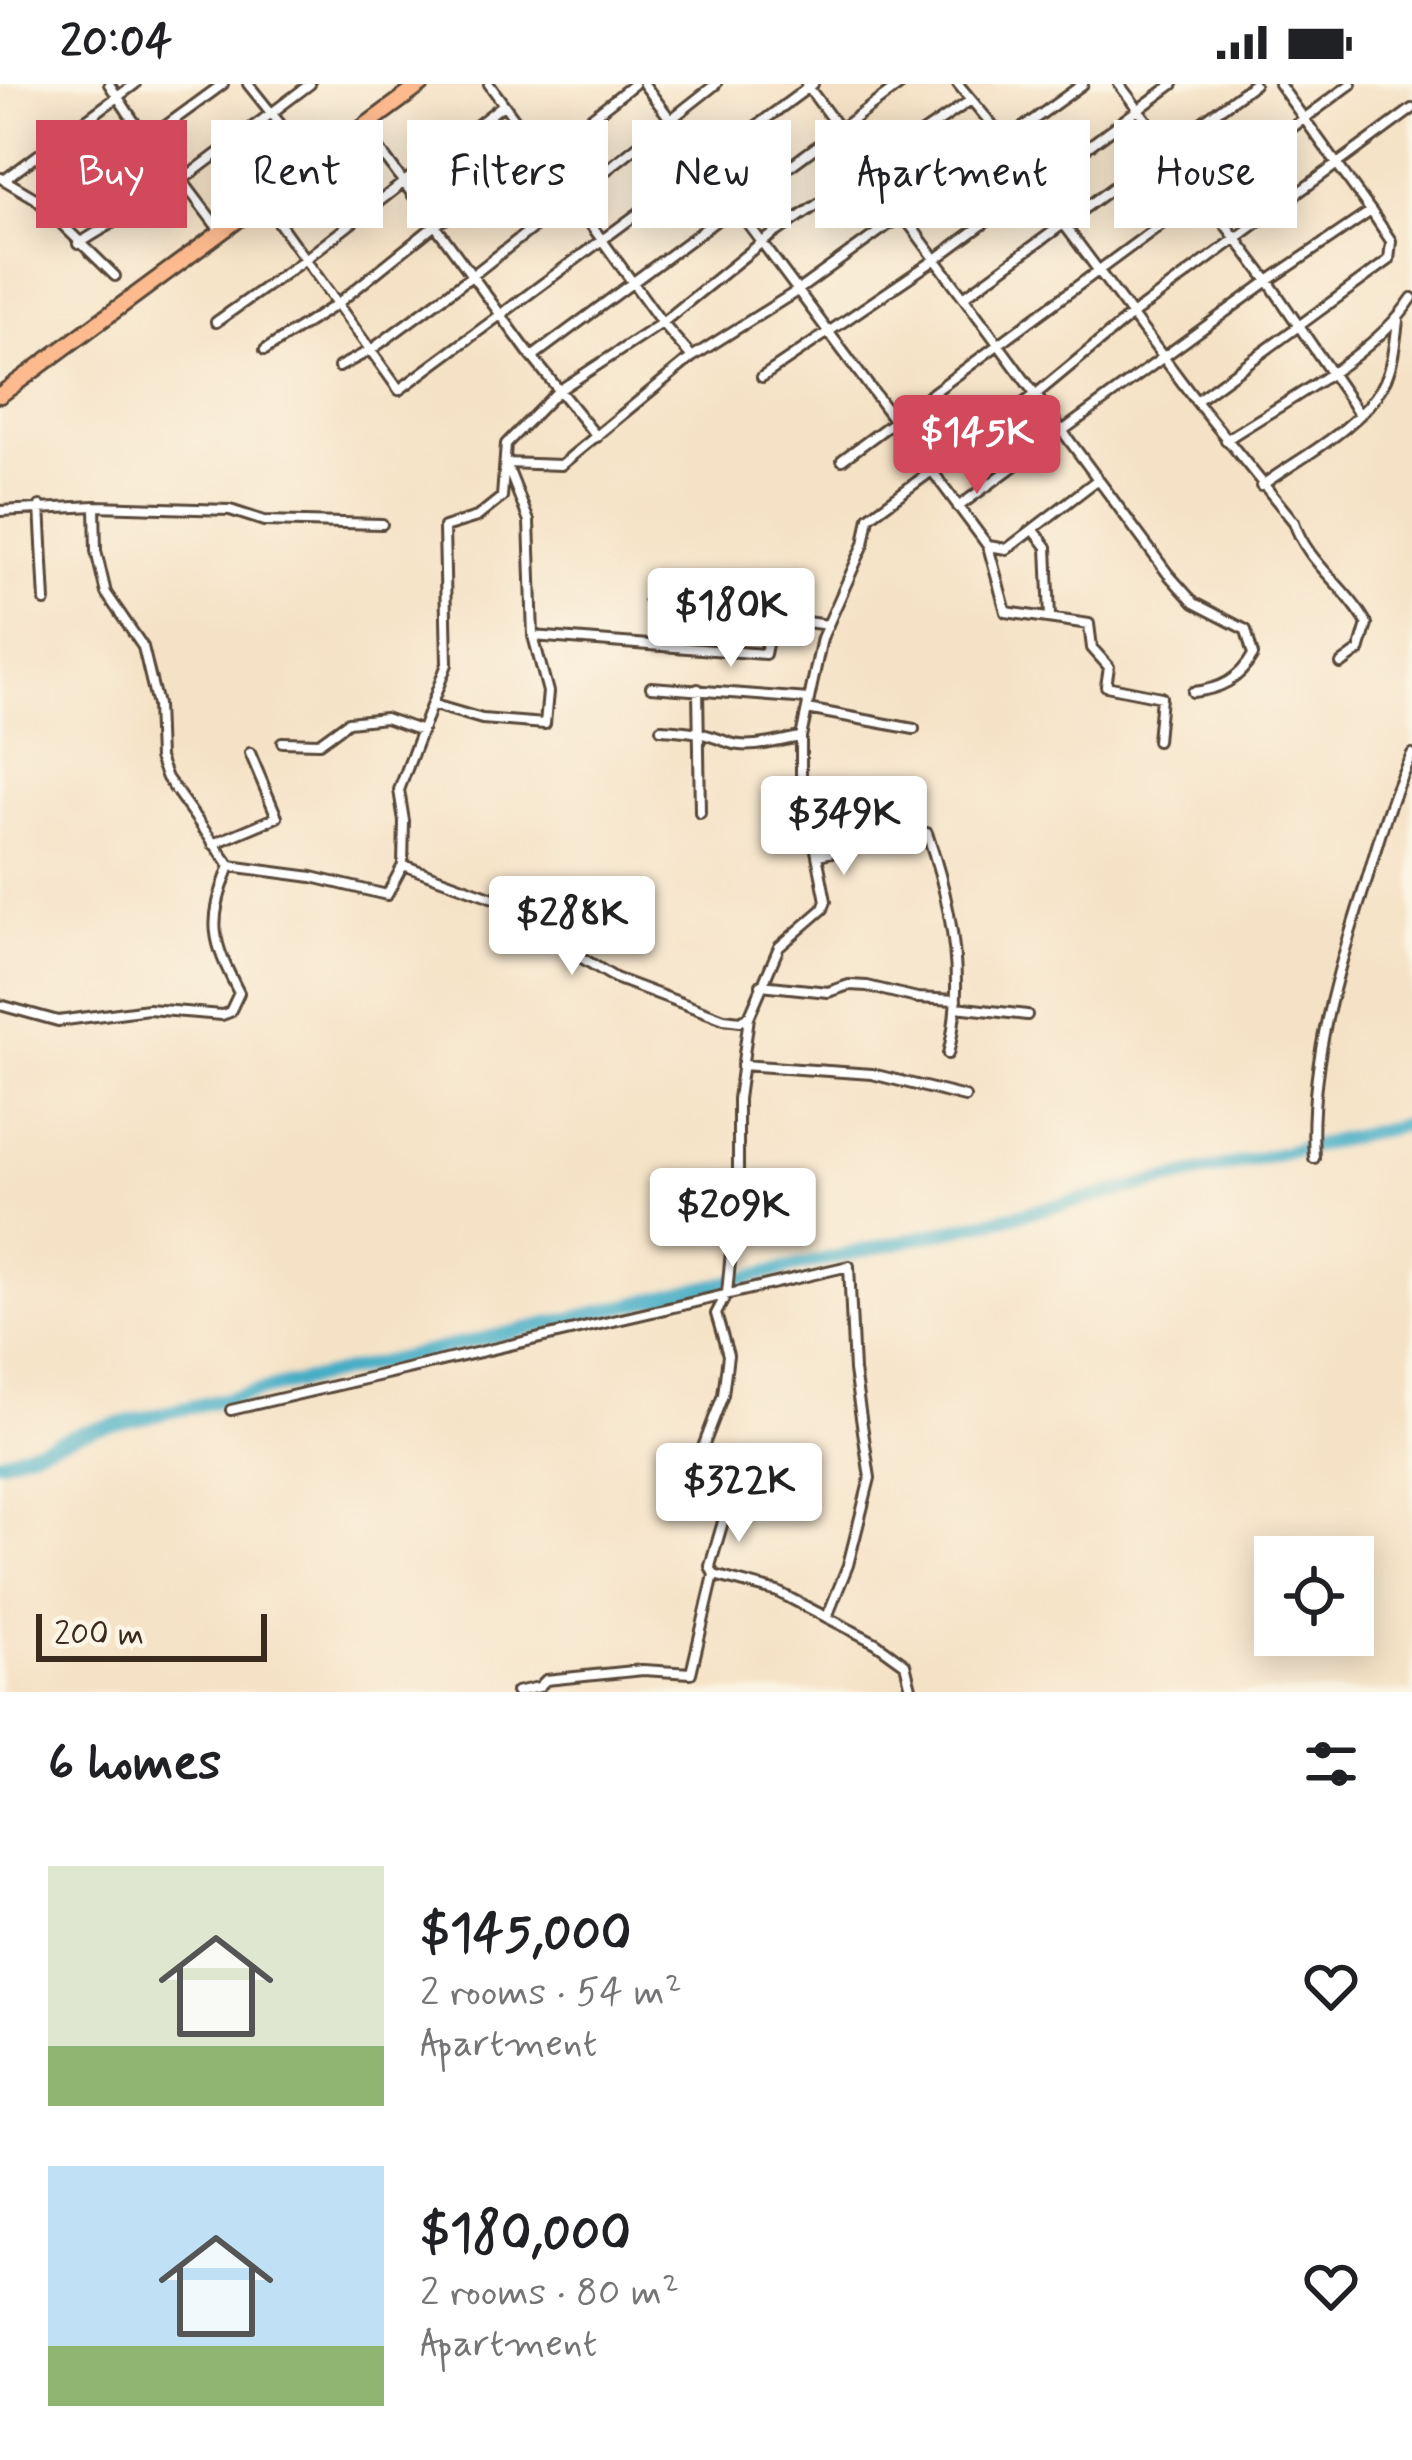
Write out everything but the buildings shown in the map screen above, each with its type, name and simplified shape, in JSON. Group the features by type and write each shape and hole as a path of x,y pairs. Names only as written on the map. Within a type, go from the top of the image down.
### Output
{"highway":[{"path":"372,120 415,86"},
{"path":"0,395 226,228"}],"street":[{"path":"109,84 134,120"},
{"path":"36,199 2,179 135,84"},
{"path":"176,120 223,84"},
{"path":"248,84 276,120"},
{"path":"187,176 310,84"},
{"path":"489,84 514,120"},
{"path":"588,120 634,84"},
{"path":"644,84 672,119"},
{"path":"608,171 716,84"},
{"path":"852,120 901,84"},
{"path":"958,84 988,120"},
{"path":"1033,120 1083,84"},
{"path":"1119,84 1145,120"},
{"path":"1090,148 1173,84"},
{"path":"1207,120 1254,84"},
{"path":"1196,401 1389,260 1391,241 1279,84"},
{"path":"1297,123 1351,84"},
{"path":"763,120 809,85 834,120"},
{"path":"939,120 970,100"},
{"path":"216,322 304,260 503,105"},
{"path":"516,1692 539,1687 546,1680 643,1670 691,1673 713,1575 710,1566 725,1515 724,1507 692,1485 690,1474 723,1395 728,1355 716,1314 727,1292 737,1180 737,1100 749,1017 778,947 823,909 826,901 801,774 801,737 828,625 864,544 869,518 1035,395 1132,314 1412,109"},
{"path":"383,153 407,185"},
{"path":"187,189 221,232"},
{"path":"95,506 96,551 106,593 143,647 158,705 160,758 167,778 213,844 230,866 312,877 387,895 403,865 400,790 447,664 444,527 477,517 502,497 506,444 558,391 662,323 815,204"},
{"path":"958,507 1268,281 1372,212"},
{"path":"282,228 399,390 632,218"},
{"path":"63,228 115,276"},
{"path":"78,244 107,228"},
{"path":"265,350 337,304 432,228"},
{"path":"436,228 597,436"},
{"path":"339,368 371,350 534,228"},
{"path":"595,228 692,358"},
{"path":"532,357 706,228"},
{"path":"752,228 988,546 1006,612 1089,624 1092,648 1109,667 1106,686 1161,697 1157,741"},
{"path":"506,463 561,464 692,358 885,228"},
{"path":"911,228 1109,491 1123,518 1194,603 1246,630 1252,655 1247,664 1221,688 1193,692"},
{"path":"762,377 979,228"},
{"path":"965,296 1056,228"},
{"path":"1067,228 1261,486 1294,522 1299,539 1350,596 1366,624 1359,651 1342,664"},
{"path":"842,460 1156,228"},
{"path":"1229,228 1360,415"},
{"path":"1226,440 1330,372 1398,320 1412,298"},
{"path":"1261,486 1360,415 1384,384 1398,320"},
{"path":"434,705 482,719 545,724 548,692 533,636 530,521 506,463"},
{"path":"988,546 1007,549 1097,479"},
{"path":"40,506 45,601"},
{"path":"0,511 40,506 211,509 244,512 264,520 382,524"},
{"path":"1033,529 1047,547 1050,617"},
{"path":"649,600 828,625"},
{"path":"533,636 765,654 773,616"},
{"path":"651,687 808,704 914,729"},
{"path":"698,689 700,813"},
{"path":"282,742 319,743 341,724 385,718 422,731"},
{"path":"661,729 748,744 801,737"},
{"path":"213,844 277,817 250,753"},
{"path":"1314,1158 1330,1000 1379,839 1412,754"},
{"path":"818,855 927,833 952,927 956,1004 948,1054"},
{"path":"403,865 510,904 531,916 567,950 649,993 724,1019 749,1017"},
{"path":"0,1005 58,1021 148,1010 230,1012 239,993 219,957 215,909 230,866"},
{"path":"761,986 828,992 849,985 867,986 1027,1015"},
{"path":"742,1065 872,1074 965,1097"},
{"path":"231,1410 848,1266 854,1371 869,1478 848,1565 827,1617"},
{"path":"713,1575 778,1592 827,1617 905,1664 912,1692"}],"waterway":[{"path":"0,1461 83,1432 1412,1123"}]}
